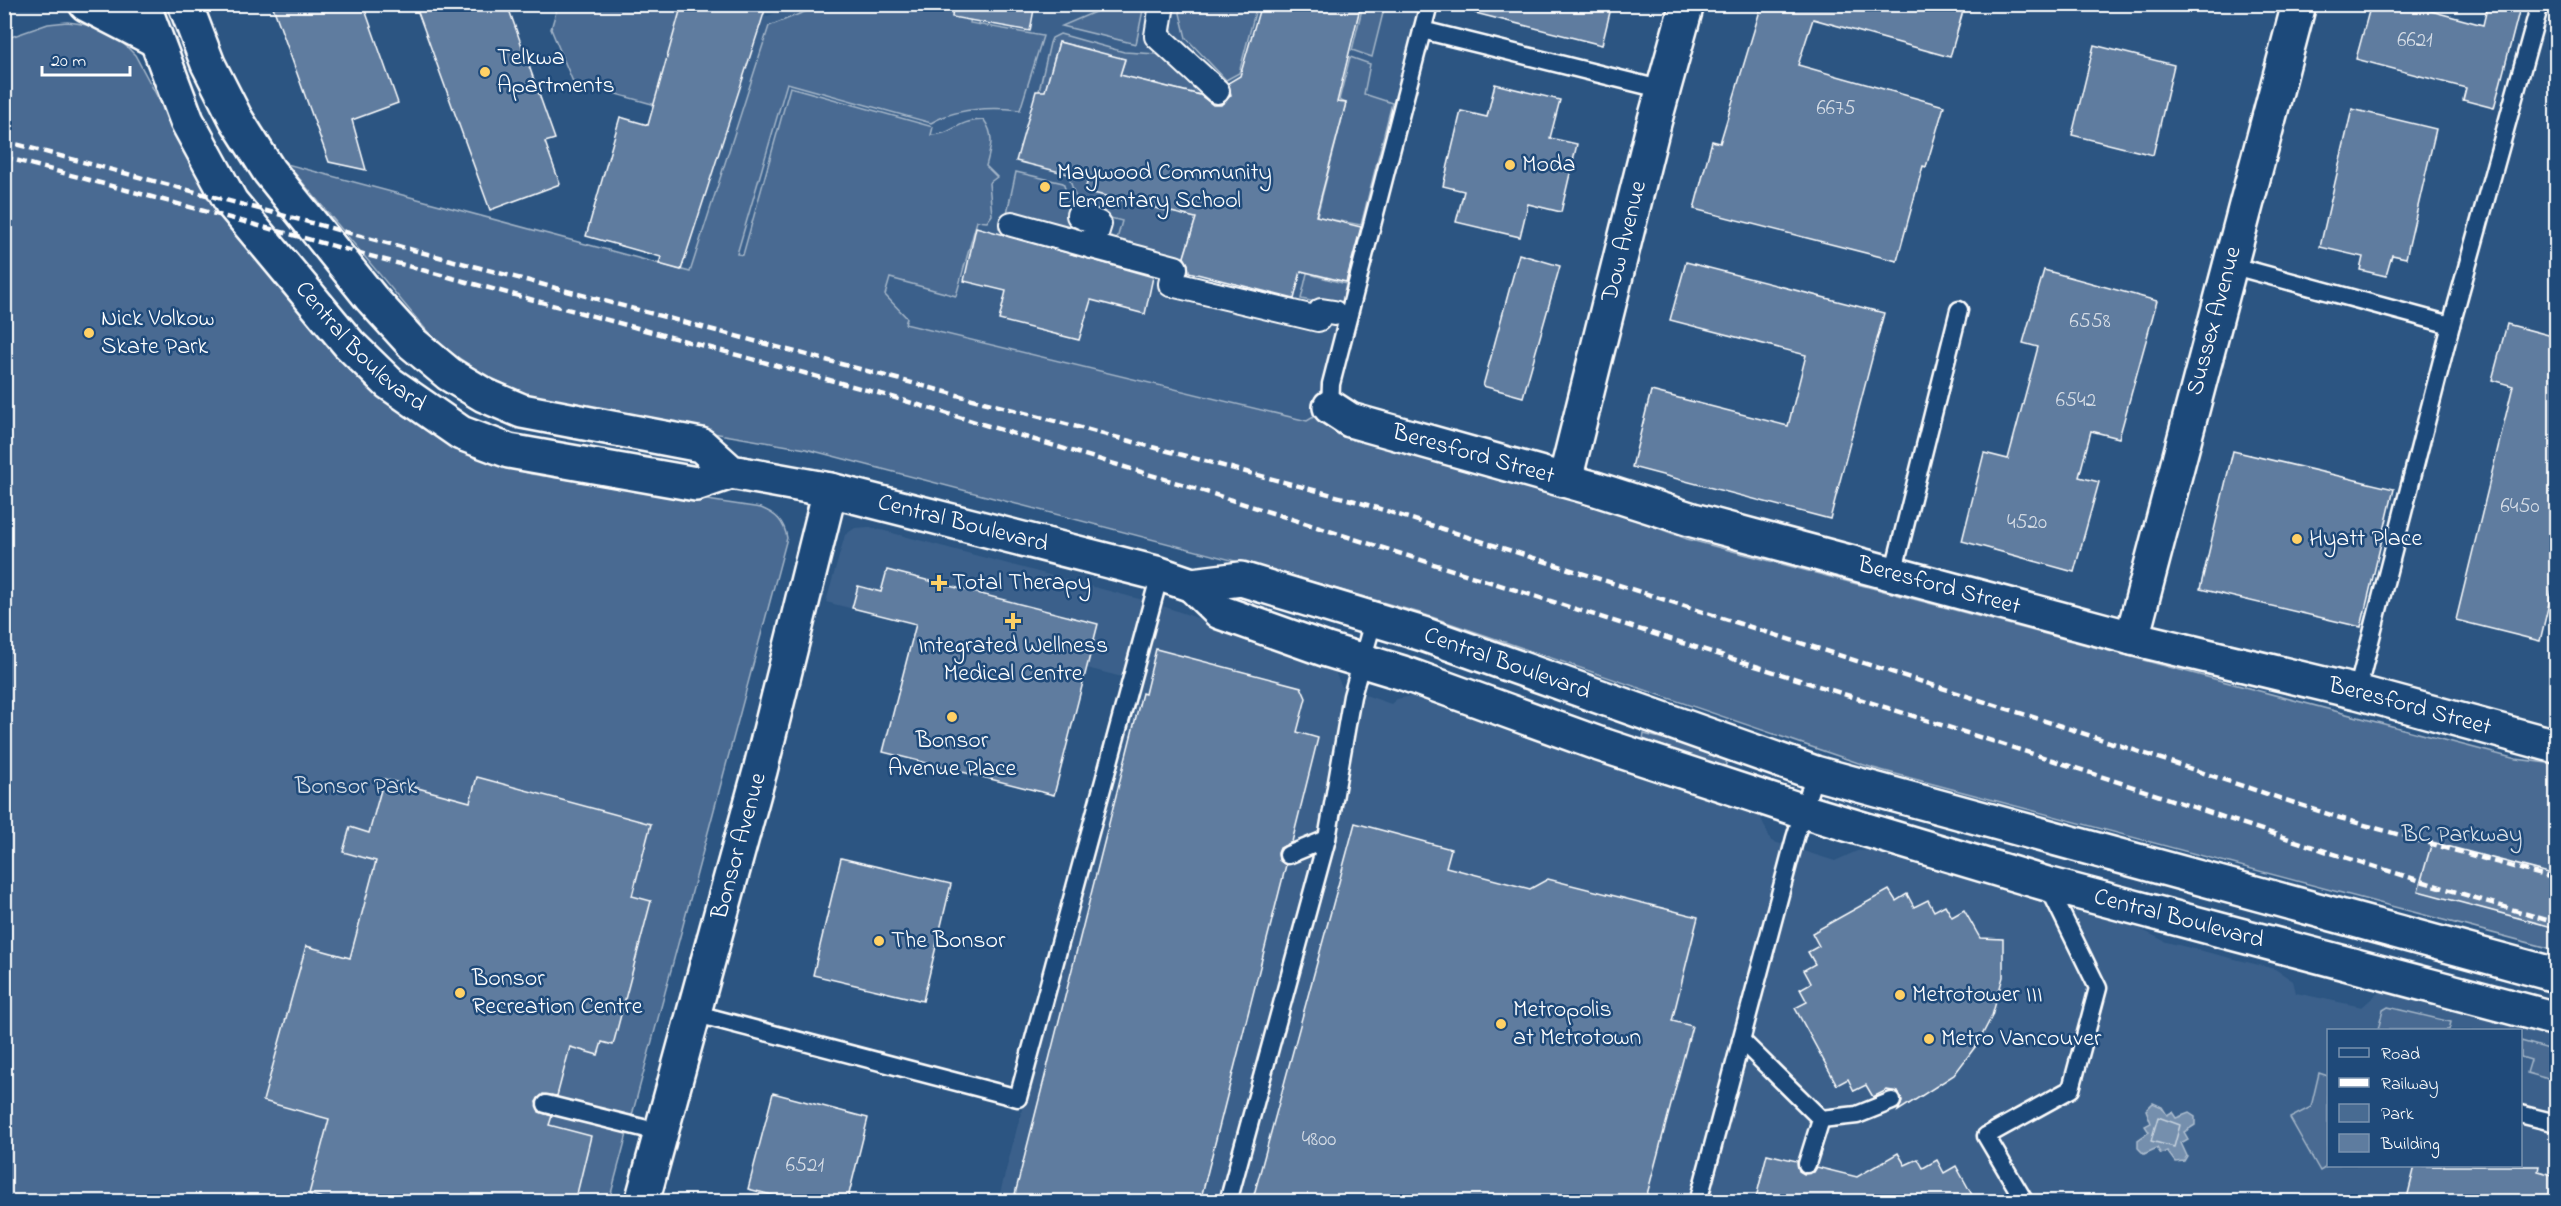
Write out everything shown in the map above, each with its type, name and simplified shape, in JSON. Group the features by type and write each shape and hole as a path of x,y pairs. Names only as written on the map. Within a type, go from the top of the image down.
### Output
{"street":[{"path":"86,4 154,39"},
{"name":"Central Boulevard","path":"143,4 154,39 187,121 231,202 349,344 388,383 461,433 509,451 696,484 731,472 830,490 1160,574 1192,585 1220,612 1403,672 1599,744 1803,811 2047,884 2556,1019"},
{"name":"Central Boulevard","path":"185,4 208,64 236,119 269,171 371,298 419,349 457,379 484,395 522,411 700,445 731,472"},
{"path":"1162,4 1157,36 1218,91"},
{"name":"Dow Avenue","path":"1565,480 1687,4"},
{"name":"Sussex Avenue","path":"2132,638 2299,4"},
{"path":"1079,214 1099,224 1092,246"},
{"path":"1012,224 1175,268 1171,284 1297,307 1318,319 1321,311 1334,314"},
{"name":"Beresford Street","path":"1330,407 1350,420 1565,480 1694,520 2132,638 2357,692 2556,746"},
{"name":"Bonsor Avenue","path":"642,1202 760,771 830,490"},
{"name":"Central Boulevard","path":"1192,585 1241,579 1374,618 1815,773 2556,975"}],"lane":[{"path":"1330,407 1331,384 1429,4"},
{"path":"2357,692 2451,325 2540,4"},
{"path":"1422,30 1664,90"},
{"path":"2230,265 2451,325"},
{"path":"1893,574 1959,310"},
{"path":"693,1013 1018,1098 1160,574"},
{"path":"1228,1202 1327,839 1352,696 1374,618"},
{"path":"1698,1202 1815,773"},
{"path":"1288,855 1327,839"},
{"path":"2025,1202 1986,1136 2071,1089 2098,988 2047,884"},
{"path":"1741,1040 1821,1119"},
{"path":"1821,1119 1857,1115 1892,1101"},
{"path":"546,1104 660,1132"},
{"path":"2522,1114 2556,1123"},
{"path":"1807,1164 1821,1119"}],"shaded area":[{"name":"Maywood Community Elementary School","path":"798,5 1429,5 1334,373 1324,370 1319,398 1322,412 1307,421 681,270 762,18"},
{"path":"870,527 1154,603 1324,662 1333,668 1342,687 1391,704 1397,699 1416,695 1750,810 1761,818 1771,841 1835,861 1857,851 1872,850 2101,909 2166,942 2275,969 2293,981 2296,993 2362,1007 2378,993 2386,991 2556,1033 2556,1201 998,1201 1134,680 826,602 845,535 855,528"}],"green space":[{"path":"558,5 682,5 670,109 573,82 551,29"},
{"name":"BC Parkway","path":"822,5 972,5 970,23 1043,36 1020,110 975,109 952,114 931,123 787,83 737,254 743,255 790,87 933,127 931,135 945,133 967,122 984,120 991,136 986,166 997,177 989,183 992,215 987,222 977,221 956,296 890,278 885,295 907,318 905,324 1307,421 1322,412 1373,444 1493,477 1517,475 1687,539 2516,759 2556,764 2556,950 1873,768 1420,613 1285,574 806,449 568,408 531,396 479,371 432,337 287,164 690,272 769,26"},
{"path":"1121,5 1144,5 1136,44 1062,26 1097,11 1113,11"},
{"path":"1178,5 1257,5 1239,73 1226,80 1186,38"},
{"path":"1363,5 1385,5 1372,57 1352,50"},
{"name":"Bonsor Park","path":"67,22 87,25 104,31 120,41 135,55 208,191 274,280 348,366 403,414 432,433 500,465 531,474 761,508 775,516 784,527 787,538 609,1201 5,1202 5,39 48,24"},
{"path":"1060,34 1124,52 1157,54 1211,94 1209,97 1120,75 1125,60 1059,42 1045,92 1039,91 1050,43 1052,38"},
{"path":"1350,57 1370,64 1364,94 1392,103 1361,225 1324,218 1315,248 1309,247 1346,103 1339,100"},
{"path":"1066,169 1089,175 1085,191 1196,218 1183,260 1116,243 1122,221 1080,210"},
{"path":"1016,172 1063,183 1077,221 1071,235 1009,217 1007,213"},
{"path":"1308,269 1314,270 1313,275 1346,284 1341,307 1301,299"},
{"path":"1644,734 1728,755 1725,768 1643,739"},
{"path":"2388,1007 2451,1022 2449,1029 2378,1029 2383,1010"},
{"path":"2522,1041 2556,1051 2556,1081 2527,1073 2531,1060 2522,1057"},
{"path":"2319,1073 2327,1076 2327,1159 2325,1168 2320,1171 2290,1118 2311,1107"}],"water":[{"path":"2153,1103 2162,1107 2167,1115 2172,1112 2176,1118 2189,1113 2195,1117 2195,1125 2184,1132 2188,1139 2181,1143 2187,1156 2184,1161 2175,1162 2167,1151 2161,1154 2157,1148 2144,1154 2138,1148 2138,1140 2149,1132 2145,1126 2151,1123 2146,1110"}],"building":[{"path":"272,4 363,4 398,103 352,120 366,170 329,162"},
{"name":"Telkwa Apartments","path":"415,4 507,4 555,139 545,142 560,184 490,210"},
{"path":"682,4 767,4 681,270 659,264 661,257 586,236 620,117 648,125"},
{"path":"953,4 1035,4 1030,31 952,17"},
{"path":"1261,4 1361,4 1337,102 1346,103 1316,216 1361,227 1346,282 1301,271 1294,299 1189,272 1184,257 1196,218 1085,191 1088,179 1016,161 1036,91 1045,91 1059,42 1125,59 1120,75 1200,95 1213,105 1221,105 1231,95 1228,83 1240,76"},
{"path":"1476,4 1612,4 1602,45 1475,13"},
{"path":"1762,4 1965,4 1950,57 1813,19 1798,65 1944,106 1926,167 1923,166 1897,261 1694,209 1712,141 1720,143"},
{"path":"2371,4 2405,4 2483,25 2488,4 2521,4 2494,108 2463,100 2466,88 2356,59"},
{"path":"2094,45 2174,65 2153,155 2072,135"},
{"name":"Moda","path":"1495,84 1560,100 1550,138 1577,144 1561,212 1528,204 1520,237 1456,222 1464,191 1443,186 1461,111 1487,117"},
{"path":"2352,109 2436,129 2406,258 2392,255 2386,276 2360,270 2363,257 2320,247"},
{"path":"976,227 1153,277 1145,314 1091,300 1079,340 999,320 1006,291 964,281"},
{"path":"1519,254 1560,266 1523,397 1483,386"},
{"path":"1686,262 1884,313 1830,519 1632,467 1651,391 1788,426 1806,355 1670,320"},
{"path":"2044,270 2157,301 2119,438 2091,431 2079,477 2099,482 2074,572 1962,541 1984,453 2008,459 2038,347 2023,343"},
{"path":"2507,324 2556,337 2556,574 2540,641 2456,620 2513,386 2492,380"},
{"name":"Hyatt Place","path":"2233,451 2394,489 2361,627 2200,589"},
{"path":"887,570 1098,624 1054,795 883,752 916,624 852,608 858,586 881,592"},
{"path":"1156,649 1301,687 1306,698 1297,732 1318,738 1292,842 1280,848 1278,853 1279,860 1286,865 1200,1202 1013,1202 1142,693 1145,694"},
{"name":"Bonsor Recreation Centre","path":"477,777 651,824 632,896 651,901 613,1045 602,1042 598,1055 570,1047 557,1096 543,1094 536,1102 539,1112 552,1116 549,1125 591,1136 575,1202 337,1202 309,1194 329,1119 263,1101 306,946 350,958 376,861 343,852 350,827 369,833 384,779 470,802"},
{"name":"Metropolis at Metrotown","path":"1355,823 1451,849 1446,867 1530,889 1548,879 1698,917 1672,1021 1692,1026 1645,1202 1252,1202"},
{"path":"2432,842 2556,875 2556,928 2418,891"},
{"name":"The Bonsor","path":"841,858 951,884 923,1001 813,975"},
{"name":"Metrotower III","path":"1889,890 1896,901 1907,894 1914,907 1928,900 1934,911 1945,905 1952,917 1964,910 1980,938 2003,939 2003,977 1992,1016 1978,1043 1954,1075 1898,1111 1902,1102 1898,1092 1887,1090 1873,1097 1866,1085 1854,1091 1848,1079 1837,1085 1795,1008 1807,1002 1800,989 1811,983 1804,970 1815,964 1808,952 1819,946 1812,933"},
{"path":"773,1093 868,1118 847,1202 799,1202 748,1189"},
{"path":"1898,1153 1905,1165 1918,1159 1923,1168 1937,1160 1944,1173 1956,1166 1976,1202 1755,1202 1767,1154 1797,1161 1799,1171 1804,1174 1814,1172 1817,1167 1857,1177"},
{"path":"2539,1166 2538,1171 2556,1176 2556,1202 2406,1202 2415,1167"}],"railway":[{"path":"4,141 1355,501 2061,726 2340,818 2556,879"},
{"path":"4,157 889,396 1181,484 2052,760 2331,853 2556,923"}],"place":[{"name":"Telkwa Apartments","path":"485,72"},
{"name":"Moda","path":"1510,165"},
{"name":"Maywood Community Elementary School","path":"1045,187"},
{"name":"Nick Volkow Skate Park","path":"89,333"},
{"name":"Hyatt Place","path":"2297,539"},
{"name":"Total Therapy","path":"939,583"},
{"name":"Integrated Wellness Medical Centre","path":"1013,621"},
{"name":"Bonsor Avenue Place","path":"952,717"},
{"name":"The Bonsor","path":"879,941"},
{"name":"Bonsor Recreation Centre","path":"460,993"},
{"name":"Metrotower III","path":"1900,995"},
{"name":"Metropolis at Metrotown","path":"1501,1024"},
{"name":"Metro Vancouver","path":"1929,1039"}]}
